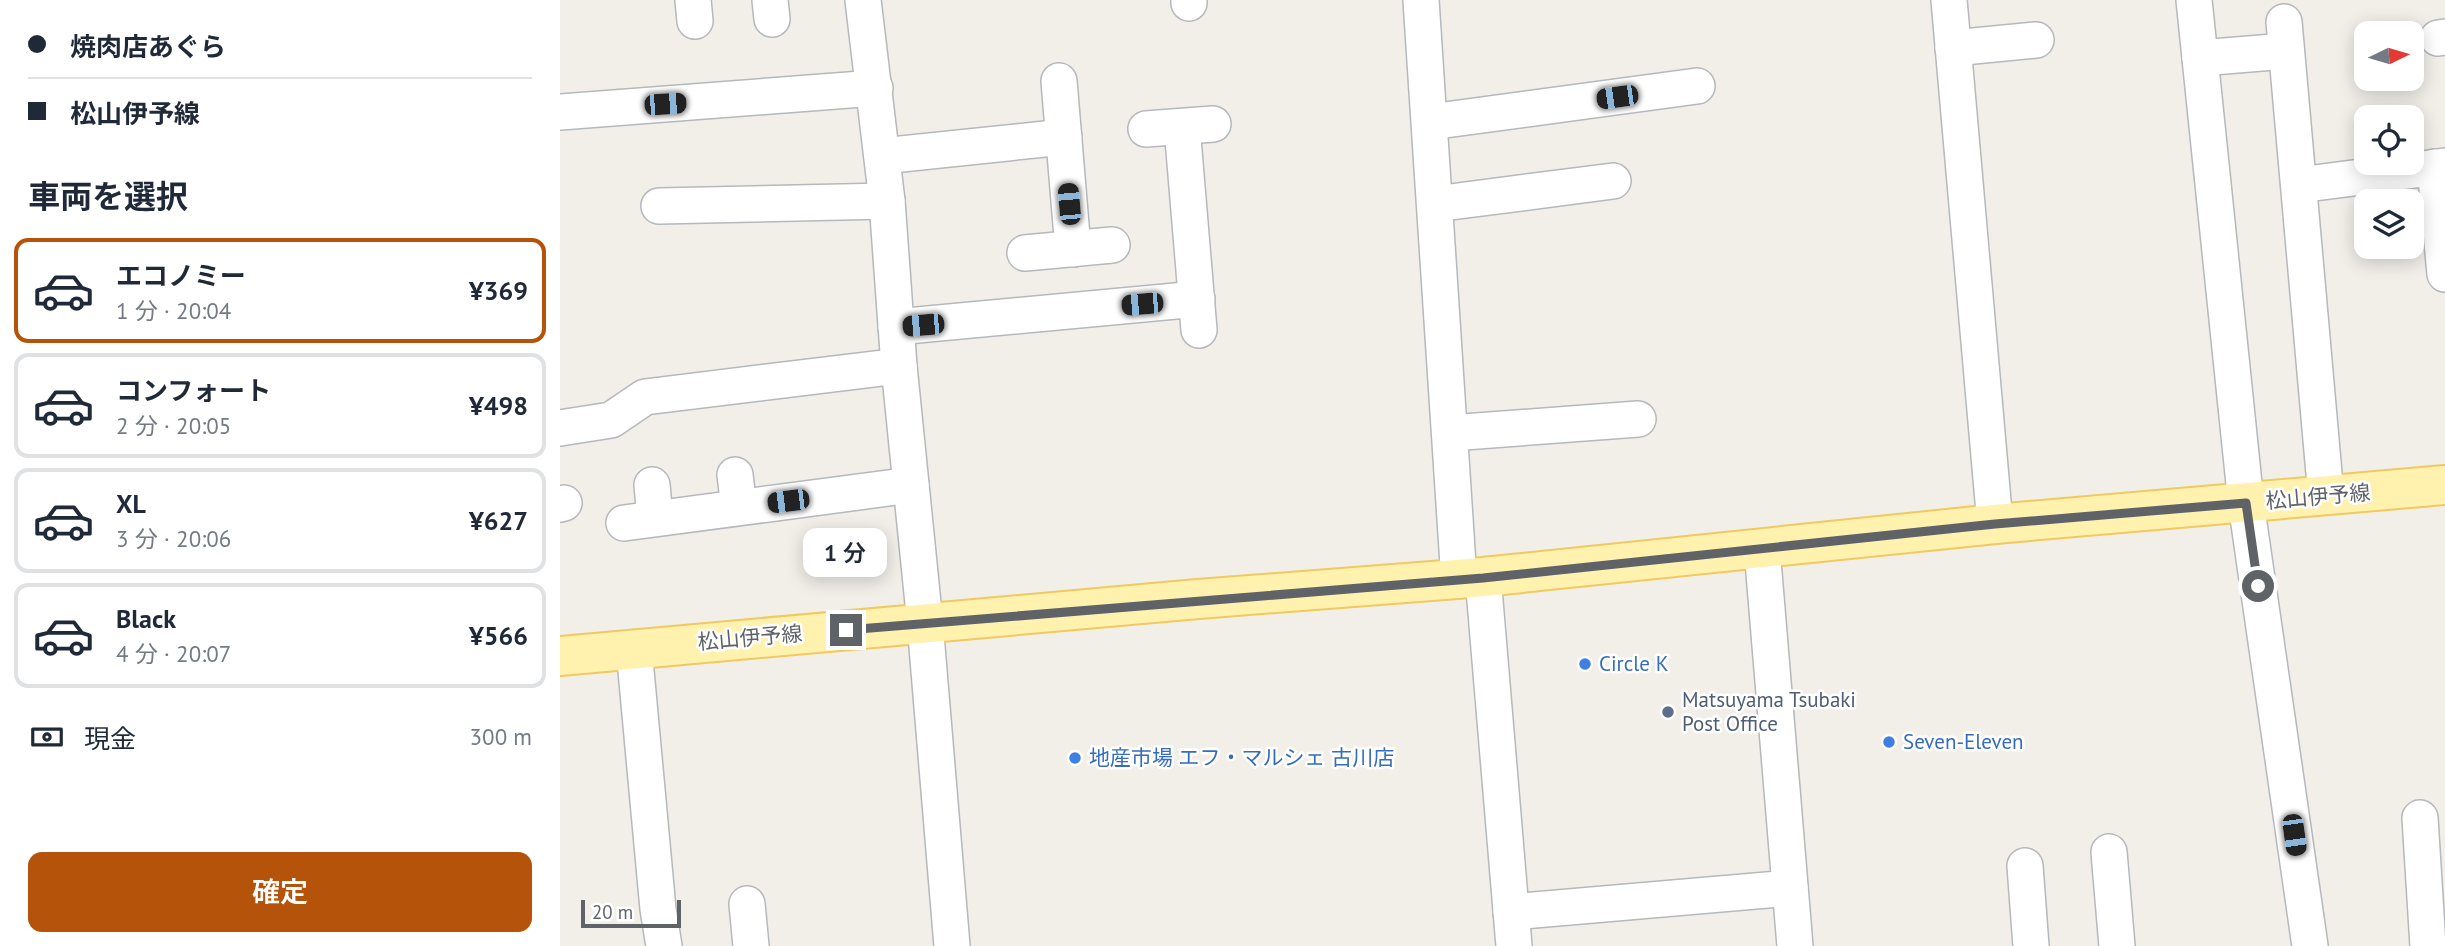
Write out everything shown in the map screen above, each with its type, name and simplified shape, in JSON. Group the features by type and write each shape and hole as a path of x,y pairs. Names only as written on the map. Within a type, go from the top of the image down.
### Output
{"main road":[{"name":"松山伊予線","path":"560,656 925,622 1471,579 1995,524 2445,485"}],"street":[{"path":"863,0 887,201 899,366 925,622 952,946"},
{"path":"1421,0 1450,433 1471,579 1512,929 1790,888"},
{"path":"1949,0 1995,524"},
{"path":"2194,0 2246,503 2310,946"},
{"path":"2200,58 2285,37 2326,496"},
{"path":"1953,48 2036,40"},
{"path":"1059,81 1073,249"},
{"path":"1430,122 1697,86"},
{"path":"560,112 875,88"},
{"path":"896,327 1198,315 1197,126 1146,129"},
{"path":"882,156 1063,137"},
{"path":"2299,185 2440,167 2445,274"},
{"path":"1435,204 1613,181"},
{"path":"659,205 887,201"},
{"path":"1025,253 1112,245"},
{"path":"560,428 611,420 645,397 899,366"},
{"path":"1450,433 1638,419"},
{"path":"643,509 737,491 911,485"},
{"path":"1762,549 1795,946"},
{"path":"634,649 657,909 664,946"},
{"path":"2420,818 2428,946"},
{"path":"2109,852 2118,946"},
{"path":"2025,866 2031,946"},
{"path":"747,904 751,946"}],"place":[{"name":"Circle K","path":"1585,664"},
{"name":"Matsuyama Tsubaki Post Office","path":"1668,712"},
{"name":"Seven-Eleven","path":"1889,742"},
{"name":"地産市場 エフ・マルシェ 古川店","path":"1075,758"}],"route":[{"path":"846,630 1172,601 1483,578 1995,524 2246,503 2258,586"}]}
